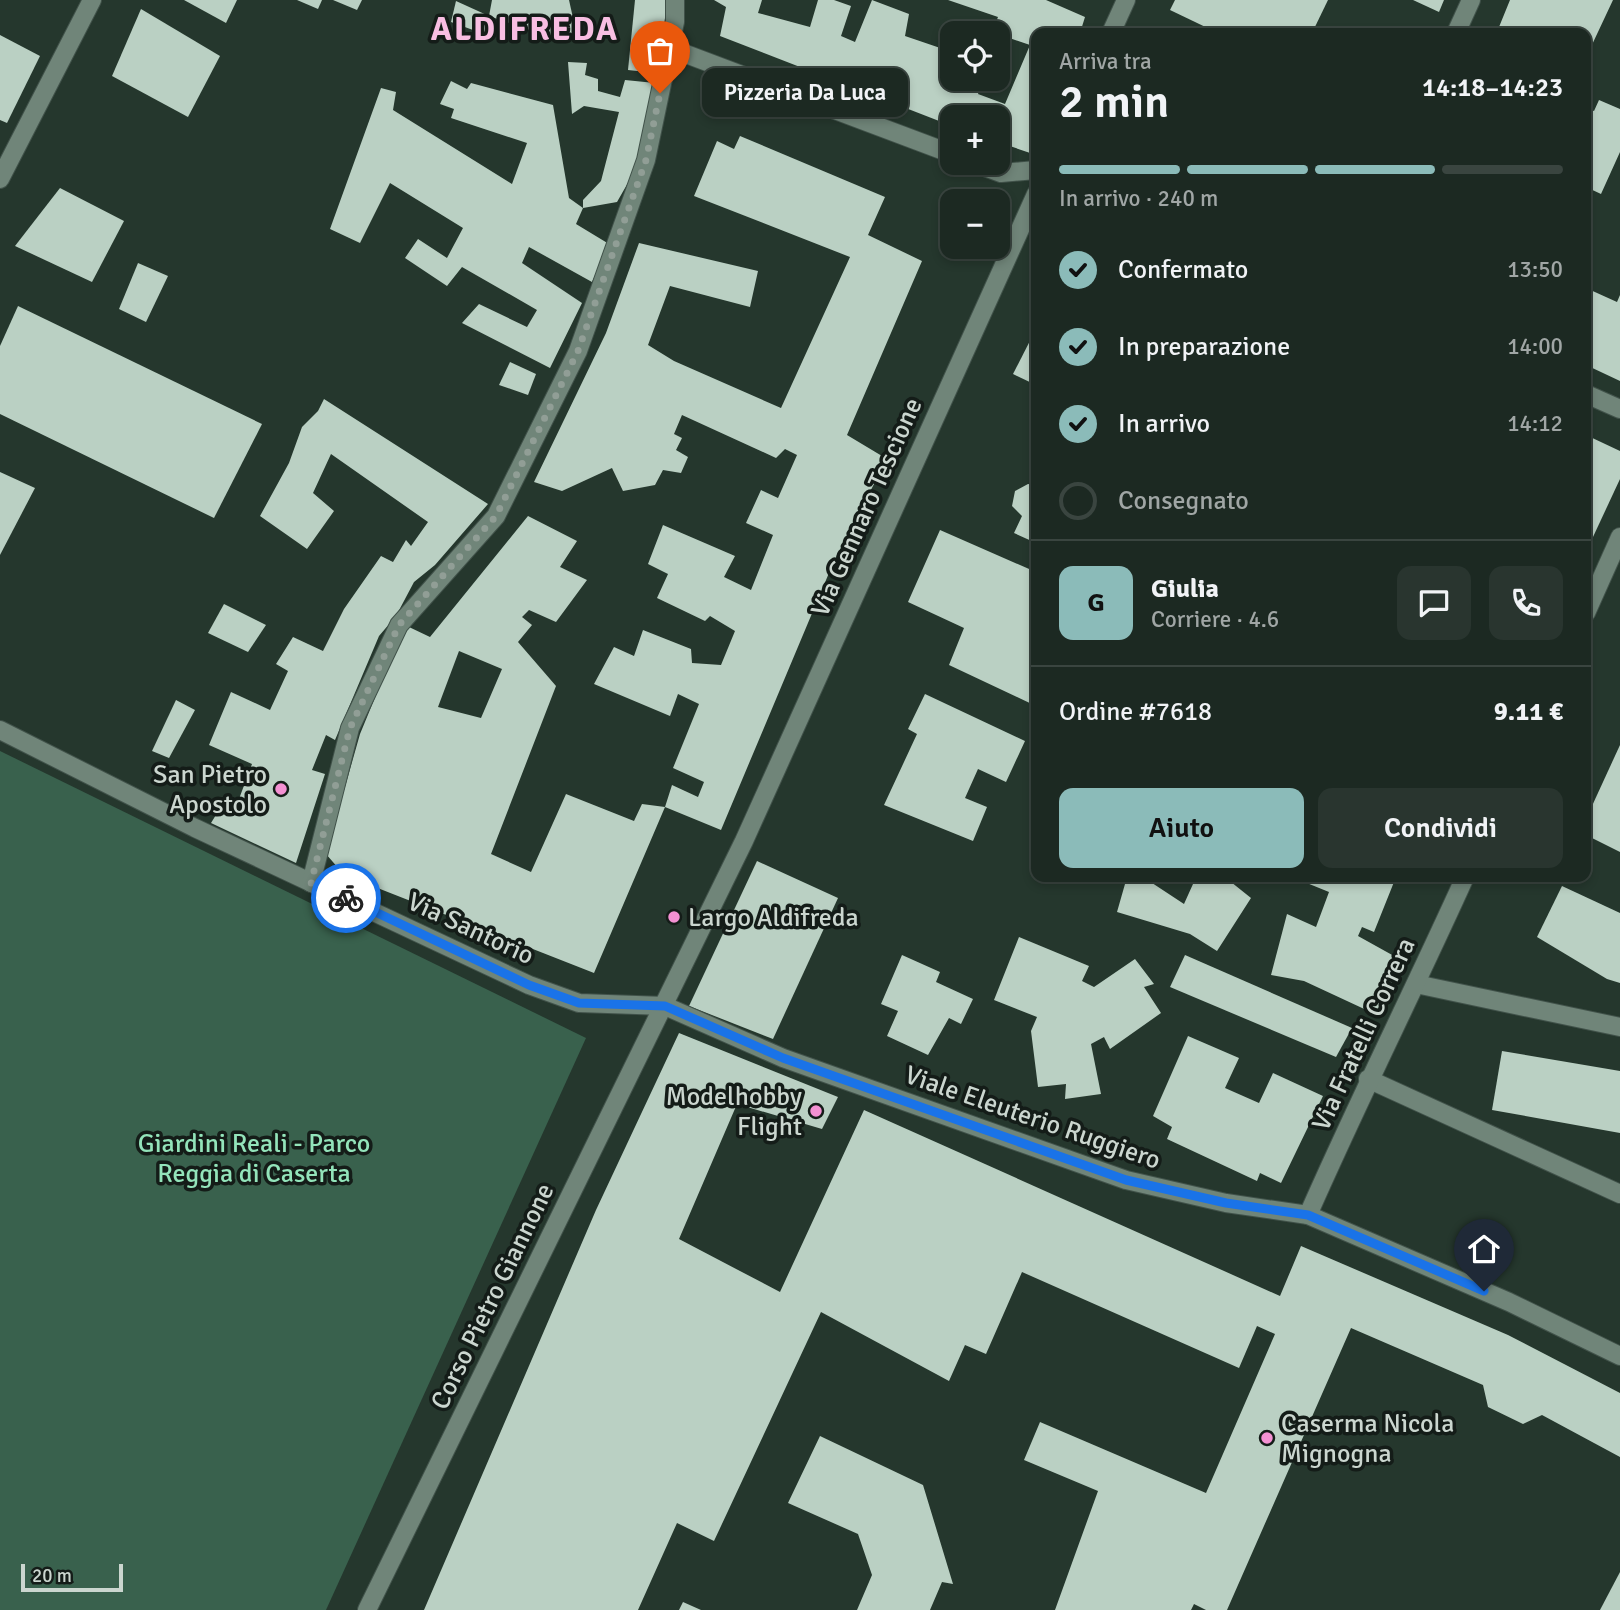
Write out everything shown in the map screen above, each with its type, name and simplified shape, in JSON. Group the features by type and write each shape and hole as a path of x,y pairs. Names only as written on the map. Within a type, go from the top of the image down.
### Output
{"street":[{"path":"0,179 92,0"},
{"path":"311,883 350,728 399,625 496,516 578,351 646,160 670,48 675,0"},
{"path":"1113,28 1126,0"},
{"path":"1458,28 1471,0"},
{"path":"670,48 940,149"},
{"path":"1010,172 1031,170"},
{"name":"Via Gennaro Tescione","path":"665,1006 744,841 1031,205"},
{"path":"1591,396 1620,409"},
{"path":"1591,602 1620,537"},
{"name":"Via Santorio","path":"0,730 195,828 529,985 579,1003 665,1006"},
{"name":"Via Fratelli Correra","path":"1308,1215 1368,1079 1463,882"},
{"path":"1416,984 1620,1027"},
{"name":"Viale Eleuterio Ruggiero","path":"665,1006 783,1058 1126,1180 1226,1203 1308,1215 1509,1302 1620,1356"},
{"name":"Corso Pietro Giannone","path":"367,1610 665,1006"},
{"path":"1368,1079 1620,1194"}],"green space":[{"name":"Giardini Reali - Parco Reggia di Caserta","path":"0,751 586,1038 326,1610 0,1610"}],"building":[{"path":"184,0 237,0 226,23"},
{"path":"297,0 322,0 318,9"},
{"path":"333,0 362,0 357,10"},
{"path":"492,0 569,0 575,27 568,43 489,16"},
{"path":"635,0 668,0 656,73 628,70"},
{"path":"714,0 762,0 758,13 810,27 818,0 834,0 851,6 841,36 855,42 872,0 909,14 905,36 940,48 940,91 979,91 978,94 1005,104 1030,45 1010,38 1010,21 996,21 998,17 948,0 1046,0 1085,17 1082,28 1031,28 1031,153 1010,146 1010,105 940,105 940,121 720,36 726,7"},
{"path":"1175,0 1328,0 1314,28 1208,28 1170,10"},
{"path":"1413,0 1444,0 1439,12"},
{"path":"1510,0 1613,0 1591,47 1591,28 1499,27"},
{"path":"456,1 489,16 484,34 451,22"},
{"path":"141,9 220,56 188,117 112,76"},
{"path":"0,35 40,56 7,123 0,120"},
{"path":"568,62 587,63 585,75 598,79 598,91 620,97 625,80 655,83 644,144 633,174 617,202 583,208 583,200 601,181 619,112 584,106 572,114"},
{"path":"451,81 467,89 471,83 553,105 569,198 583,208 576,224 609,244 592,282 529,247 522,263 582,303 550,368 462,323 479,304 527,327 537,310 462,267 447,286 405,258 418,239 447,258 463,228 390,183 360,243 330,229 381,88 396,92 393,110 512,184 527,143 451,118 454,109 440,104"},
{"path":"1599,100 1620,109 1620,152 1601,194 1591,189 1591,110 1594,111"},
{"path":"740,136 885,197 868,235 922,261 847,435 887,459 834,561 721,830 665,807 672,785 698,797 704,782 673,768 699,704 678,694 670,716 594,684 614,647 634,656 643,630 691,649 692,663 721,665 735,631 710,616 705,621 657,598 668,574 648,564 663,525 735,556 724,577 751,590 773,535 746,523 761,490 778,498 797,455 785,449 776,458 682,415 674,434 682,438 676,450 688,457 681,473 663,470 655,485 623,491 612,468 562,491 534,482 606,333 639,243 758,271 750,307 670,286 648,345 674,361 781,408 850,257 694,196 717,141 734,149"},
{"path":"60,188 124,221 92,282 15,246"},
{"path":"138,263 168,276 146,322 119,309"},
{"path":"1591,290 1617,302 1620,295 1620,381 1591,367"},
{"path":"18,306 262,424 214,518 0,414 0,346"},
{"path":"1031,339 1031,383 1013,374"},
{"path":"510,362 536,374 528,395 499,385"},
{"path":"324,399 488,504 435,565 414,582 396,616 379,636 335,740 326,735 312,770 325,774 296,863 211,823 222,805 236,807 252,764 209,745 231,692 270,710 288,671 276,664 293,637 323,651 344,609 381,556 393,562 406,540 411,546 428,522 331,454 313,493 334,511 307,549 260,516 289,463 302,427 318,411"},
{"path":"1591,437 1620,451 1620,479 1591,541"},
{"path":"0,472 35,488 0,555"},
{"path":"1031,484 1031,541 1014,533 1022,516 1012,506 1015,491"},
{"path":"528,516 577,541 560,567 587,580 556,622 529,610 522,617 532,625 518,642 556,686 491,854 531,872 566,794 634,821 642,804 665,807 594,973 375,887 339,869 326,854 360,734 393,654 409,627 430,637","holes":["459,651 502,669 481,718 438,707"]},
{"path":"940,530 1031,570 1031,704 949,665 964,628 908,602"},
{"path":"224,604 266,625 248,652 208,633"},
{"path":"925,694 1025,741 1006,782 978,769 965,798 987,807 973,841 884,805 917,734 908,729"},
{"path":"176,700 195,710 169,758 152,751"},
{"path":"1620,745 1620,852 1591,838 1591,808"},
{"path":"757,861 838,898 773,1039 689,1006"},
{"path":"1123,882 1151,882 1184,904 1193,884 1188,882 1231,882 1251,898 1217,951 1190,934 1117,912 1125,884"},
{"path":"1304,882 1394,882 1374,932 1362,927 1358,936 1403,961 1375,1014 1304,981 1271,975 1287,914 1316,927 1329,892"},
{"path":"1562,886 1620,913 1620,983 1607,979 1537,937"},
{"path":"1019,937 1089,966 1082,981 1094,987 1135,959 1154,984 1144,987 1161,1013 1110,1049 1104,1037 1091,1044 1101,1094 1065,1099 1066,1084 1038,1087 1031,1031 1037,1017 994,1000"},
{"path":"902,955 940,972 936,982 973,999 961,1024 949,1018 928,1055 887,1036 898,1011 881,1004"},
{"path":"1185,955 1352,1028 1336,1057 1170,987"},
{"path":"679,1033 838,1097 822,1129 737,1104 679,1239 780,1292 864,1110 1280,1296 1301,1246 1508,1335 1620,1393 1620,1457 1542,1415 1523,1424 1488,1407 1483,1385 1351,1328 1227,1610 1206,1610 1194,1604 1191,1610 1055,1610 1098,1491 1024,1460 1040,1422 1206,1493 1275,1334 1257,1326 1239,1368 1022,1272 986,1354 965,1345 949,1381 821,1312 714,1541 677,1523 638,1610 424,1610 596,1210"},
{"path":"1188,1036 1239,1058 1225,1088 1259,1103 1273,1073 1323,1096 1281,1183 1260,1173 1257,1181 1167,1139 1172,1127 1153,1116"},
{"path":"1502,1051 1620,1071 1620,1133 1492,1110"},
{"path":"820,1436 923,1485 953,1584 942,1582 930,1610 857,1610 872,1575 858,1534 788,1503"},
{"path":"1620,1572 1620,1610 1600,1610"},
{"path":"683,1602 701,1610 679,1610"}],"way so far":[{"path":"346,898 311,883 350,728 399,625 496,516 578,351 646,160 660,93"}],"place":[{"name":"Pizzeria Da Luca","path":"660,93"},
{"name":"San Pietro Apostolo","path":"281,789"},
{"name":"Largo Aldifreda","path":"674,917"},
{"name":"Modelhobby Flight","path":"816,1111"},
{"name":"Caserma Nicola Mignogna","path":"1267,1438"}],"district":[{"name":"ALDIFREDA","path":"525,28"}],"route":[{"path":"346,898 529,985 579,1003 665,1006 684,1017 783,1058 1126,1180 1226,1203 1308,1215 1484,1291"}]}
